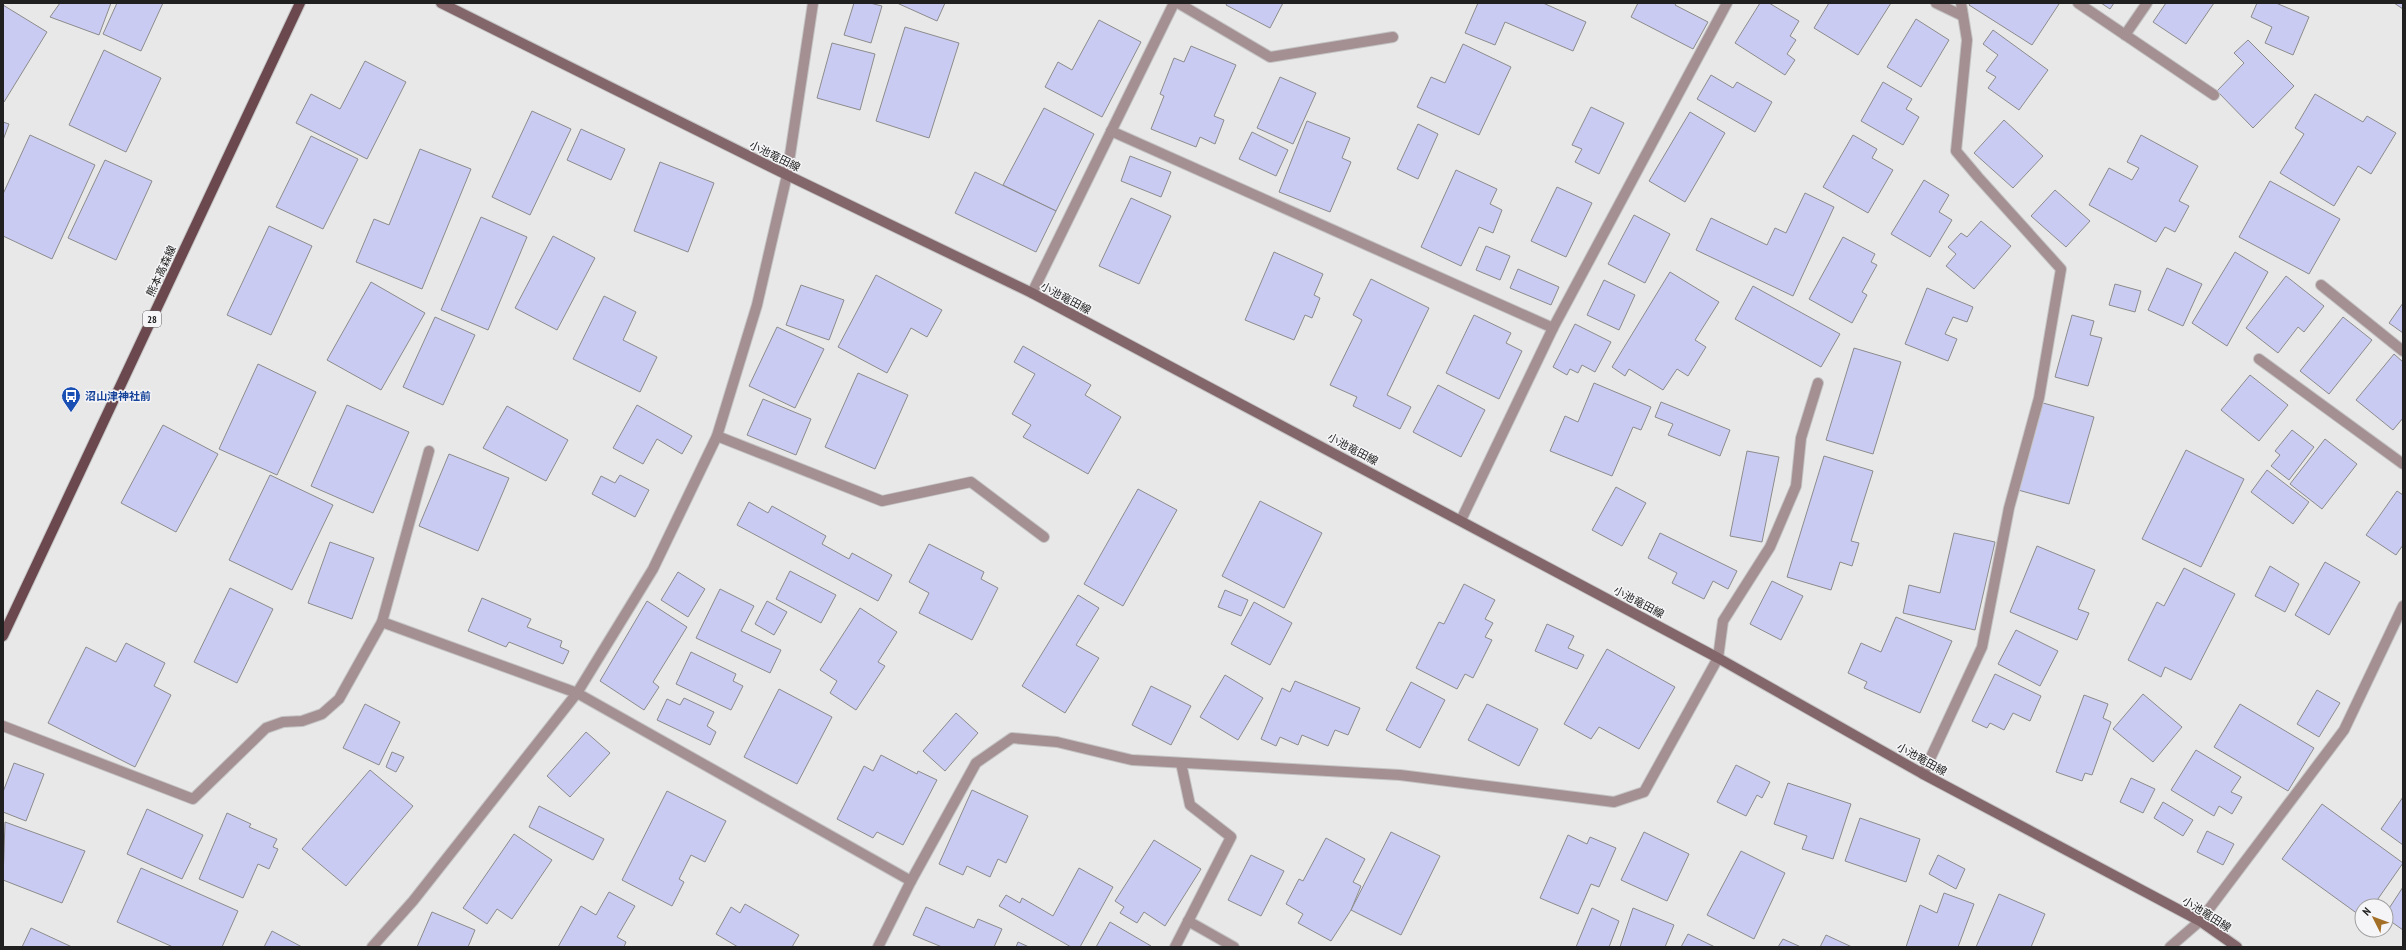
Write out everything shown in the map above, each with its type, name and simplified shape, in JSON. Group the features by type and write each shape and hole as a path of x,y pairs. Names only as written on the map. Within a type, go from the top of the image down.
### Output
{"main road":[{"name":"熊本高森線","path":"3,636 300,3"},
{"name":"小池竜田線","path":"441,3 787,175 1032,293 1718,658 1923,774 2200,921 2237,947"}],"street":[{"path":"372,947 413,901 577,693 654,569 717,436 757,305 787,175 813,3"},
{"path":"1032,293 1174,3"},
{"path":"1178,3 1270,57 1393,37"},
{"path":"1461,520 1554,328 1727,3"},
{"path":"1936,3 1963,16"},
{"path":"1923,774 1982,647 2008,508 2039,398 2061,269 1956,151 1967,40 1961,3"},
{"path":"2078,3 2214,96"},
{"path":"2125,35 2147,3"},
{"path":"1111,131 1554,328"},
{"path":"2321,285 2403,352"},
{"path":"2259,359 2403,464"},
{"path":"878,947 911,881 976,763 1012,738 1057,742 1132,760 1400,774 1614,802 1644,792 1718,658 1723,621 1770,547 1796,486 1801,438 1818,383"},
{"path":"717,436 882,501 970,482 1044,537"},
{"path":"3,726 193,799 266,728 283,722 302,721 322,714 339,699 382,622 429,451"},
{"path":"2170,947 2200,921 2344,730 2403,606"},
{"path":"382,622 577,693 911,881"},
{"path":"1175,947 1231,837 1190,805 1181,763"},
{"path":"1188,921 1234,947"}],"building":[{"path":"60,3 111,3 99,35 50,17"},
{"path":"117,3 163,3 141,51 103,34"},
{"path":"854,3 870,3 882,6 871,43 844,35"},
{"path":"897,3 945,3 937,21"},
{"path":"1227,3 1283,3 1270,28 1226,5"},
{"path":"1478,3 1543,3 1586,22 1573,51 1505,22 1495,45 1465,33"},
{"path":"1638,3 1676,3 1675,5 1708,22 1693,49 1631,17"},
{"path":"1760,3 1769,3 1799,21 1790,36 1796,40 1787,54 1795,60 1785,75 1735,43"},
{"path":"1829,3 1891,3 1858,55 1814,28"},
{"path":"1970,3 2059,4 2032,45 1969,5"},
{"path":"2101,3 2114,3 2110,9"},
{"path":"2166,3 2214,3 2186,44 2153,22"},
{"path":"2257,3 2276,3 2309,17 2293,55 2265,43 2272,27 2251,17"},
{"path":"2394,3 2403,3 2403,9"},
{"path":"3,5 47,32 4,102 3,101"},
{"path":"1916,19 1949,40 1921,87 1887,67"},
{"path":"1099,20 1141,42 1102,117 1045,87 1058,62 1072,70"},
{"path":"905,27 959,43 929,138 876,121"},
{"path":"1993,30 2048,70 2019,110 1988,88 1996,77 1986,71 1998,55 1983,44"},
{"path":"2248,40 2294,86 2253,128 2217,91 2244,63 2234,53"},
{"path":"832,43 875,54 860,110 817,98"},
{"path":"1463,44 1511,67 1479,135 1417,107 1431,77 1445,83"},
{"path":"1191,46 1236,65 1214,116 1224,120 1215,144 1200,137 1196,147 1151,129 1164,96 1160,94 1174,58 1184,62"},
{"path":"104,50 161,78 126,152 69,125"},
{"path":"365,61 406,82 367,159 296,123 311,94 340,109"},
{"path":"1711,75 1733,88 1737,82 1772,102 1755,132 1697,99"},
{"path":"1280,77 1316,93 1293,144 1257,128"},
{"path":"1883,82 1912,99 1906,109 1919,117 1903,145 1861,121"},
{"path":"2315,94 2363,122 2367,116 2396,133 2371,174 2358,166 2334,206 2280,173 2304,134 2295,128"},
{"path":"1591,107 1624,123 1599,174 1575,162 1582,149 1572,145"},
{"path":"1044,108 1094,134 1056,211 1003,185"},
{"path":"532,111 571,129 530,215 492,197"},
{"path":"1690,112 1725,133 1685,202 1649,181"},
{"path":"2004,120 2043,156 2013,188 1974,153"},
{"path":"1307,121 1350,138 1342,158 1351,162 1330,212 1279,192"},
{"path":"3,122 9,124 3,140"},
{"path":"1418,124 1438,134 1418,179 1397,169"},
{"path":"581,129 625,149 611,180 567,160"},
{"path":"1252,132 1288,150 1276,176 1239,159"},
{"path":"30,135 95,165 52,259 3,236 3,194"},
{"path":"1853,135 1877,149 1872,158 1893,170 1868,213 1823,187"},
{"path":"2141,135 2198,166 2179,201 2189,206 2175,232 2165,227 2156,242 2089,205 2109,168 2132,180 2139,168 2127,162"},
{"path":"311,136 358,159 323,229 276,207"},
{"path":"420,149 471,169 422,289 356,262 374,219 389,225"},
{"path":"1130,156 1171,172 1161,197 1121,181"},
{"path":"105,160 152,181 116,260 68,238"},
{"path":"660,162 714,183 688,252 634,231"},
{"path":"1456,170 1497,189 1490,204 1502,210 1493,233 1479,227 1461,266 1421,247"},
{"path":"975,172 1056,211 1036,252 955,213"},
{"path":"1924,180 1949,195 1939,212 1952,220 1930,257 1891,234"},
{"path":"2270,181 2340,219 2309,274 2239,237"},
{"path":"1557,187 1592,203 1566,257 1531,241"},
{"path":"2055,190 2090,221 2066,247 2031,216"},
{"path":"1805,193 1834,207 1793,296 1696,250 1711,218 1767,245 1775,228 1786,233"},
{"path":"1131,198 1171,216 1139,284 1099,266"},
{"path":"1634,215 1670,234 1645,283 1608,264"},
{"path":"481,217 527,237 488,330 441,310"},
{"path":"1981,221 2011,246 1974,289 1946,266 1956,254 1948,247 1961,233 1967,237"},
{"path":"269,226 312,246 271,335 227,315"},
{"path":"553,236 595,258 557,330 515,308"},
{"path":"1843,237 1875,254 1871,262 1877,265 1862,292 1867,295 1852,323 1809,299"},
{"path":"1486,246 1510,256 1500,280 1476,270"},
{"path":"1274,252 1323,274 1314,295 1320,298 1312,318 1305,315 1294,340 1245,320"},
{"path":"2235,252 2268,272 2227,346 2192,323"},
{"path":"2167,268 2202,284 2183,326 2148,310"},
{"path":"1518,269 1559,287 1551,305 1510,288"},
{"path":"1670,272 1719,302 1695,340 1706,347 1688,376 1677,369 1663,390 1629,369 1625,376 1612,367"},
{"path":"876,275 942,310 927,337 911,328 887,373 838,347"},
{"path":"2286,276 2324,306 2304,332 2298,327 2278,353 2246,328"},
{"path":"1371,279 1429,308 1387,395 1411,407 1400,429 1353,406 1357,397 1330,385 1362,320 1353,315"},
{"path":"1604,280 1635,295 1619,330 1587,315"},
{"path":"371,282 425,313 381,390 327,360"},
{"path":"2115,284 2141,291 2135,312 2109,305"},
{"path":"801,285 844,300 829,340 786,325"},
{"path":"1753,286 1840,334 1821,367 1735,319"},
{"path":"1927,288 1973,307 1967,322 1953,317 1945,334 1957,339 1948,361 1905,344"},
{"path":"604,296 636,312 623,340 657,357 640,392 573,359"},
{"path":"2403,303 2403,333 2389,323"},
{"path":"1474,315 1511,333 1506,343 1522,351 1499,399 1446,373"},
{"path":"2072,315 2094,321 2090,335 2102,338 2088,386 2055,377"},
{"path":"435,317 475,335 443,405 403,387"},
{"path":"2343,317 2372,340 2329,394 2300,371"},
{"path":"1575,324 1611,342 1595,372 1582,365 1578,373 1570,369 1567,375 1553,367"},
{"path":"777,327 824,349 795,408 749,386"},
{"path":"1023,346 1091,385 1085,395 1121,417 1088,474 1023,437 1031,425 1012,414 1035,374 1014,362"},
{"path":"1854,348 1901,362 1873,454 1826,440"},
{"path":"2394,354 2403,362 2403,418 2393,430 2356,400"},
{"path":"258,364 316,392 277,475 219,449"},
{"path":"858,373 908,395 875,469 825,447"},
{"path":"2250,375 2288,405 2259,441 2221,410"},
{"path":"1594,383 1651,407 1641,430 1633,427 1612,476 1550,451 1565,416 1578,422"},
{"path":"1438,385 1485,410 1461,457 1413,432"},
{"path":"763,399 811,419 796,455 747,435"},
{"path":"1661,402 1730,430 1720,456 1668,435 1673,424 1655,417"},
{"path":"2043,403 2094,417 2069,504 2018,490"},
{"path":"347,405 409,432 373,513 311,486"},
{"path":"637,405 692,436 682,454 657,439 643,464 613,448"},
{"path":"507,406 568,440 546,481 483,448"},
{"path":"163,425 218,454 176,532 121,503"},
{"path":"2292,430 2314,447 2289,480 2271,466 2280,455 2275,451"},
{"path":"2325,439 2357,464 2322,509 2290,484"},
{"path":"2186,450 2244,479 2201,567 2142,539"},
{"path":"1747,451 1779,457 1762,542 1730,536"},
{"path":"449,454 509,478 478,551 419,526"},
{"path":"1824,456 1873,471 1851,541 1859,543 1852,566 1840,562 1831,590 1787,577"},
{"path":"2267,470 2309,502 2293,524 2251,492"},
{"path":"270,475 333,505 292,590 229,560"},
{"path":"620,475 649,490 635,517 592,494 601,476 615,483"},
{"path":"1616,487 1646,503 1622,546 1592,530"},
{"path":"1138,489 1177,510 1123,606 1084,584"},
{"path":"2397,491 2403,495 2403,545 2396,555 2366,535"},
{"path":"1260,501 1322,533 1284,608 1222,576"},
{"path":"749,502 768,513 772,506 826,536 822,544 849,559 852,553 892,575 878,601 737,525"},
{"path":"1660,533 1737,571 1728,589 1713,581 1704,599 1672,583 1677,573 1648,558"},
{"path":"1954,533 1995,542 1975,630 1903,613 1909,585 1940,593"},
{"path":"330,542 374,558 352,619 308,603"},
{"path":"929,544 984,572 981,579 998,588 972,640 919,613 929,593 909,582"},
{"path":"2037,546 2095,570 2078,609 2089,613 2077,640 2010,612"},
{"path":"2325,562 2360,582 2329,635 2295,615"},
{"path":"2270,566 2299,584 2285,612 2255,596"},
{"path":"2184,568 2235,594 2191,680 2165,667 2161,677 2128,660 2157,602 2164,606"},
{"path":"790,571 836,595 821,623 776,599"},
{"path":"678,572 705,589 688,617 661,600"},
{"path":"1772,581 1803,596 1781,640 1750,624"},
{"path":"1464,584 1495,600 1485,619 1493,623 1485,637 1492,640 1473,678 1465,674 1457,689 1416,668 1439,622 1444,624"},
{"path":"230,588 273,609 237,683 194,662"},
{"path":"720,589 754,606 741,631 781,650 770,673 696,638"},
{"path":"1225,590 1248,600 1241,616 1218,607"},
{"path":"1078,595 1099,608 1076,645 1099,658 1065,713 1022,686"},
{"path":"482,598 531,619 527,627 562,641 560,647 569,651 563,664 509,642 506,647 468,631"},
{"path":"647,601 687,627 653,682 659,687 644,710 600,681"},
{"path":"767,601 787,612 774,635 755,624"},
{"path":"1254,602 1292,623 1270,665 1231,644"},
{"path":"860,608 897,632 878,662 885,666 856,710 830,693 837,681 820,670"},
{"path":"1896,617 1952,641 1920,713 1864,688 1867,682 1848,673 1861,643 1881,652"},
{"path":"1547,624 1574,636 1568,648 1584,655 1577,669 1535,651"},
{"path":"2016,630 2058,651 2040,686 1998,664"},
{"path":"126,643 165,663 154,686 171,695 135,767 48,723 86,647 116,662"},
{"path":"1607,649 1675,687 1639,749 1599,727 1591,739 1564,724"},
{"path":"691,652 736,674 733,681 743,686 731,710 676,684"},
{"path":"1995,674 2041,696 2030,721 2013,713 2004,730 1990,723 1987,728 1972,721"},
{"path":"1225,675 1263,698 1238,740 1200,717"},
{"path":"1295,681 1360,708 1348,735 1335,730 1328,746 1302,735 1298,745 1280,737 1276,746 1261,739 1282,688 1290,692"},
{"path":"1411,682 1445,700 1420,748 1386,730"},
{"path":"1151,686 1191,706 1171,745 1132,725"},
{"path":"779,689 832,717 797,784 744,757"},
{"path":"2317,690 2340,703 2319,737 2297,724"},
{"path":"2143,694 2182,727 2153,762 2113,729"},
{"path":"2084,695 2108,704 2103,718 2111,722 2092,775 2085,773 2082,781 2056,772"},
{"path":"684,698 714,712 707,726 716,732 710,745 657,720 667,699 680,705"},
{"path":"365,704 400,722 379,765 343,748"},
{"path":"1487,704 1538,729 1519,766 1468,740"},
{"path":"2240,704 2314,748 2288,791 2214,747"},
{"path":"956,713 978,733 945,771 923,751"},
{"path":"586,732 610,753 570,797 547,776"},
{"path":"2196,750 2241,777 2231,792 2242,797 2232,814 2219,806 2214,816 2171,790"},
{"path":"392,752 404,757 396,772 386,767"},
{"path":"881,755 917,774 918,771 937,780 903,845 877,832 873,838 837,819 864,766 873,771"},
{"path":"14,763 44,774 26,821 3,812 3,792"},
{"path":"1736,765 1770,782 1762,798 1757,795 1746,816 1717,802"},
{"path":"370,770 413,806 346,886 302,849"},
{"path":"2131,778 2155,789 2143,813 2120,802"},
{"path":"1788,783 1851,804 1833,859 1802,849 1807,836 1774,824"},
{"path":"972,790 1028,816 1006,863 998,859 990,877 967,866 963,875 939,864"},
{"path":"667,791 726,821 705,862 691,855 679,879 684,882 672,906 622,880"},
{"path":"2403,797 2403,845 2381,829"},
{"path":"2163,802 2193,820 2183,836 2154,818"},
{"path":"2322,804 2403,863 2379,898 2354,898 2354,911 2282,859"},
{"path":"539,806 604,839 593,860 529,827"},
{"path":"147,809 203,835 182,879 127,854"},
{"path":"227,813 251,824 249,827 277,839 273,847 278,849 269,869 258,864 243,898 199,879"},
{"path":"1860,818 1920,839 1906,882 1845,861"},
{"path":"5,822 85,851 62,903 3,880"},
{"path":"2207,831 2234,844 2223,865 2197,852"},
{"path":"1391,832 1440,856 1401,935 1351,910"},
{"path":"1644,832 1689,854 1667,901 1621,880"},
{"path":"514,834 552,860 512,919 497,909 487,924 463,908"},
{"path":"1568,835 1587,844 1590,837 1616,848 1599,887 1591,884 1578,914 1540,898"},
{"path":"1326,838 1365,859 1353,882 1361,886 1351,910 1331,941 1298,923 1303,914 1286,904 1299,879 1303,881"},
{"path":"1154,840 1201,869 1165,926 1144,912 1137,923 1120,913 1124,907 1115,901"},
{"path":"1741,851 1785,873 1754,939 1707,915"},
{"path":"1251,855 1284,871 1261,916 1228,900"},
{"path":"1938,855 1965,869 1956,889 1929,874"},
{"path":"141,868 238,911 222,947 173,947 117,922"},
{"path":"1079,868 1113,887 1080,947 1071,947 999,906 1006,895 1020,903 1022,898 1053,916"},
{"path":"2403,887 2403,930 2394,924 2394,901"},
{"path":"609,892 635,906 617,937 626,942 624,947 558,947 581,906 596,915"},
{"path":"1944,893 1974,904 1958,947 1906,947 1920,905 1937,913"},
{"path":"1999,894 2045,914 2031,947 1976,947"},
{"path":"745,904 799,935 792,947 738,947 716,934 731,907 740,913"},
{"path":"926,907 974,928 978,919 1002,929 994,947 942,947 913,935"},
{"path":"1592,908 1619,921 1609,947 1576,947"},
{"path":"1633,908 1674,925 1665,947 1620,947"},
{"path":"432,912 475,930 468,947 417,947"},
{"path":"1110,922 1151,946 1151,947 1096,947"},
{"path":"31,928 72,947 22,947"},
{"path":"272,931 302,947 264,947"},
{"path":"1688,934 1715,947 1681,947"},
{"path":"1826,935 1852,947 1820,947"},
{"path":"1783,939 1801,947 1778,947"},
{"path":"1018,942 1029,947 1016,947"}],"place":[{"name":"沼山津神社前","path":"71,413"}]}
